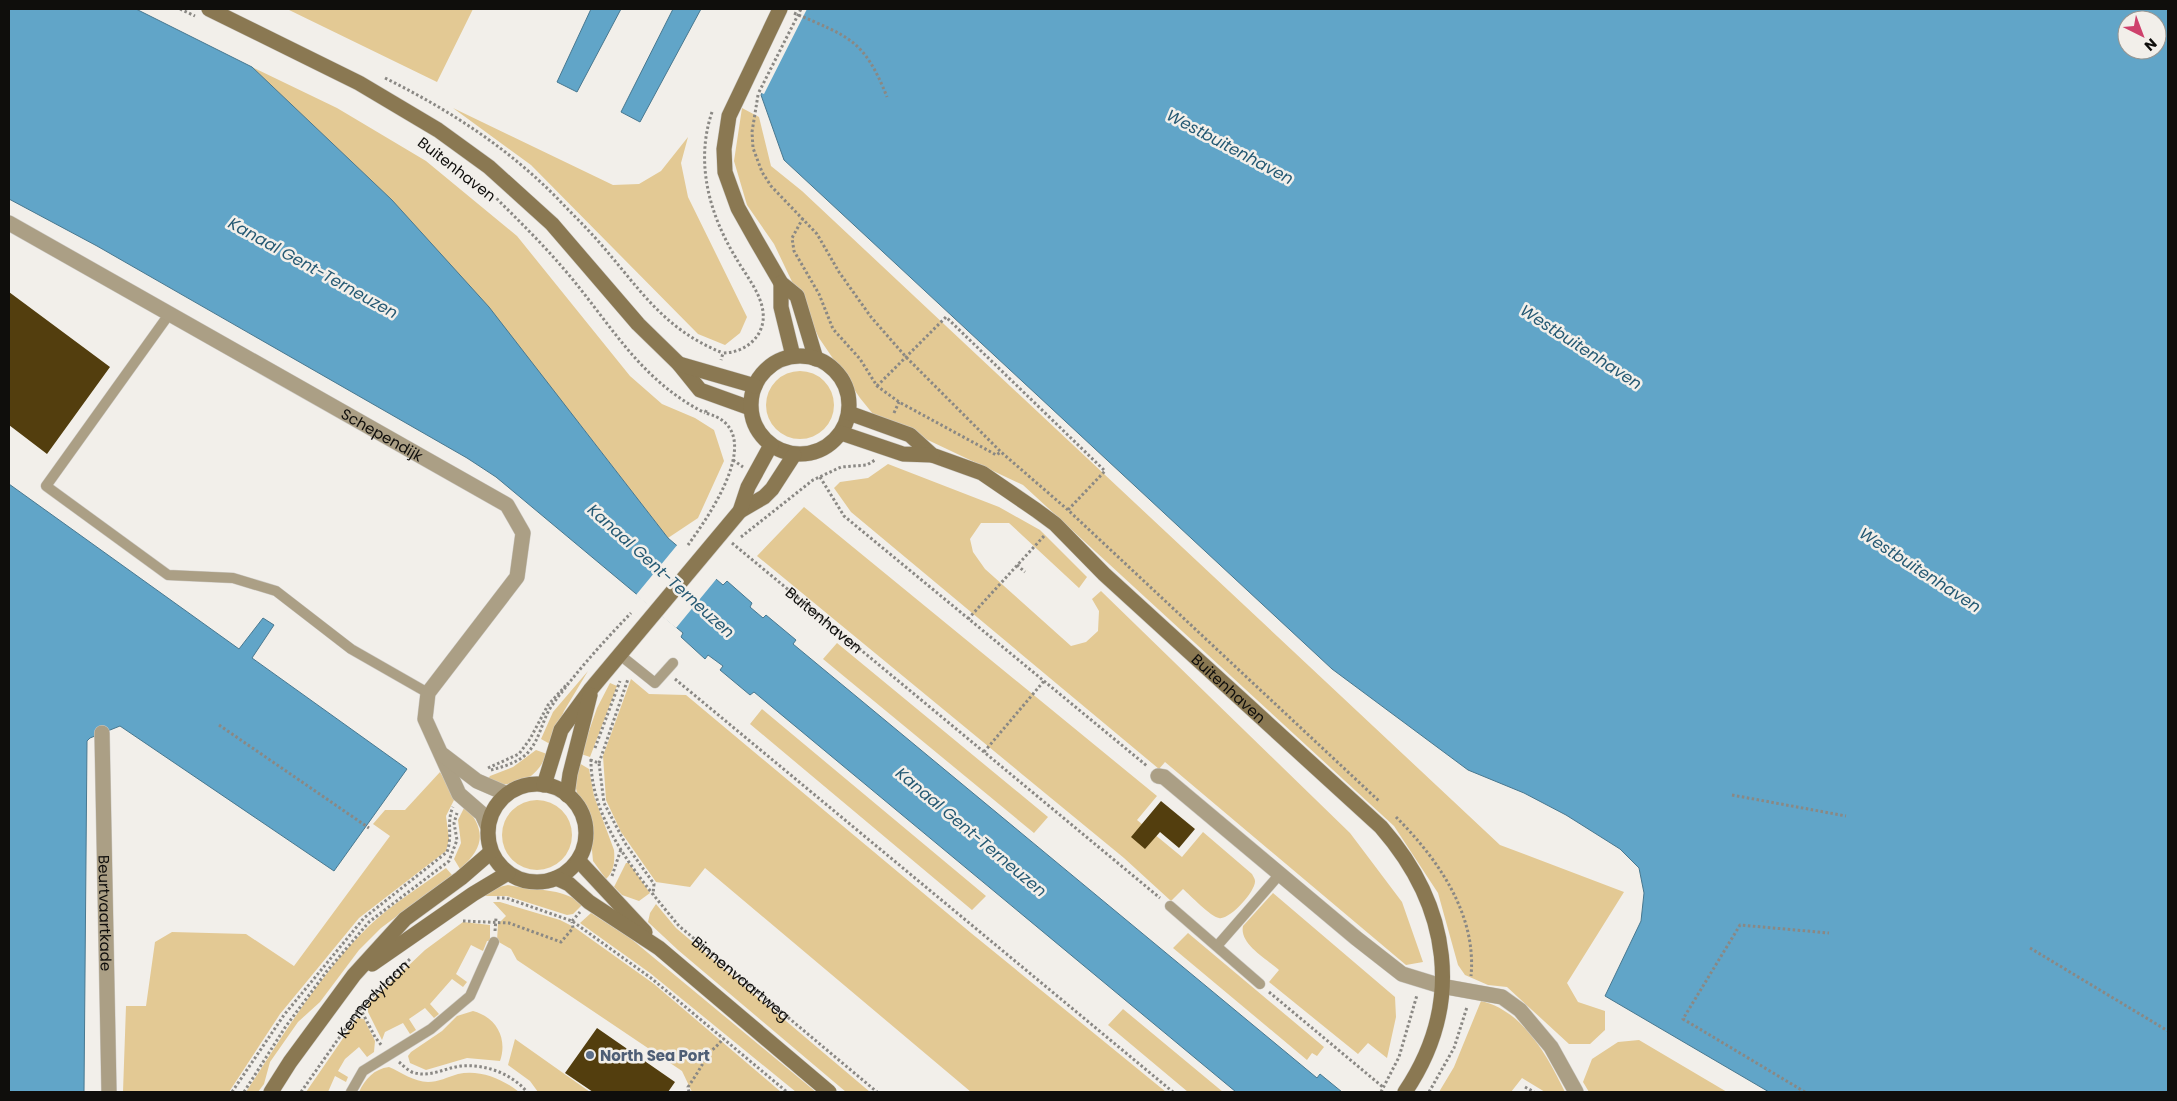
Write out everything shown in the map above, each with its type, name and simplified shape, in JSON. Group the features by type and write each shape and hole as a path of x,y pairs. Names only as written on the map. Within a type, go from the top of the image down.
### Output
{"main road":[{"path":"784,10 743,84 729,116 724,149 725,172 738,208 781,283 797,296 816,359"},
{"name":"Buitenhaven","path":"203,13 366,87 438,130 489,167 552,224 648,334 679,364 700,390 750,408"},
{"path":"781,283 781,307 793,356"},
{"path":"793,356 816,359 829,365 843,381 848,391 849,413 841,433 834,441 816,452 794,454 771,445 756,429 750,408 754,386 768,368 777,362 793,356"},
{"name":"Buitenhaven","path":"679,364 754,386"},
{"name":"Buitenhaven","path":"849,413 910,435 932,454 982,473 1055,524 1104,574 1381,827 1402,851 1428,902 1436,925 1444,966 1432,1041 1417,1074 1405,1092"},
{"name":"Buitenhaven","path":"841,433 903,454 932,454"},
{"path":"740,511 748,487 771,445"},
{"path":"544,785 561,730 591,689 629,662 656,612 740,511 764,497 772,489 794,454"},
{"path":"567,795 591,689"},
{"path":"544,785 567,795 577,805 584,818 586,832 584,846 578,860 565,874 540,882 523,881 508,873 498,864 491,852 488,840 488,827 492,814 507,794 525,786 544,785"},
{"name":"Kennedylaan","path":"271,1092 290,1062 354,975 405,919 461,878 491,852"},
{"name":"Binnenvaartweg","path":"578,860 659,948"},
{"name":"Kennedylaan","path":"354,975 414,937 473,894 508,873"},
{"name":"Binnenvaartweg","path":"556,878 569,884 589,902 659,948 829,1092"}],"street":[{"name":"Schependijk","path":"9,223 507,505 523,533 517,577 428,692"},
{"path":"428,692 425,719 459,794 482,814 488,827"},
{"name":"Beurtvaartkade","path":"102,733 109,1092"},
{"path":"440,752 473,778 507,794"},
{"path":"1158,776 1164,777 1382,960 1402,974 1441,986 1502,997 1520,1010 1551,1047 1576,1092"}],"lane":[{"path":"170,313 46,486 168,575 233,578 276,591 350,649 428,692"},
{"path":"629,662 655,683 673,663"},
{"path":"1217,946 1280,874"},
{"path":"1170,906 1260,984"},
{"path":"352,1092 363,1071 431,1029 470,996 494,942"}],"path":[{"path":"180,9 203,13"},
{"path":"801,9 759,92 752,124 755,156 771,186 817,234 854,295 906,357 1001,452 1068,510"},
{"path":"784,10 847,37 865,52 876,69 887,97"},
{"name":"Buitenhaven","path":"480,182 564,268 639,364 677,398 705,413 724,420 732,435 735,451 726,484 686,549"},
{"path":"803,218 792,238 794,251 819,294 833,329 860,359 877,386 899,402 990,452 996,455 1001,452"},
{"path":"877,386 946,317 1105,471 968,619"},
{"path":"717,374 723,353 733,353 750,344 758,335 763,323"},
{"path":"705,413 711,394"},
{"path":"888,426 899,402"},
{"path":"727,549 732,543 820,477 841,468 866,465 873,462 882,446"},
{"path":"820,477 844,516 1158,776"},
{"name":"Buitenhaven","path":"732,543 1170,906"},
{"path":"1017,565 1025,572"},
{"path":"473,778 482,770 519,754 530,740 548,705 609,636"},
{"path":"591,760 621,678 629,662"},
{"path":"629,662 628,677 599,763 604,803 625,843 654,884 653,895"},
{"path":"666,671 1173,1092"},
{"path":"984,752 1044,682"},
{"path":"219,725 369,828"},
{"path":"530,740 555,747"},
{"path":"576,754 599,763"},
{"name":"Binnenvaartweg","path":"591,760 596,795 621,849 653,895 679,926 877,1092"},
{"path":"232,1092 284,1015 364,918 447,852 452,838 449,816 459,794"},
{"path":"1732,795 1846,816"},
{"path":"494,898 506,898 572,921 651,978 787,1092"},
{"path":"495,923 496,918"},
{"path":"459,921 509,923 561,942 573,928 572,921"},
{"path":"1805,1092 1683,1019 1740,925 1829,932"},
{"path":"2030,948 2168,1031"},
{"name":"Kennedylaan","path":"301,1092 360,1008 412,958"},
{"path":"1381,1092 1406,1038 1416,1000 1418,980"},
{"path":"1260,984 1384,1088"},
{"path":"360,1008 375,1037 390,1055 413,1073 427,1075 460,1066 497,1070 510,1077 527,1092"},
{"path":"689,1092 688,1087 704,1065 707,1055 718,1046 723,1038"},
{"path":"1526,1087 1534,1092"}],"shaded area":[{"path":"287,9 473,9 437,82"},
{"path":"252,67 337,108 426,161 517,236 630,376 662,404 695,418 714,430 724,461 698,518 668,538 579,423"},
{"path":"453,108 613,185 639,184 661,171 688,137 681,163 688,197 747,317 740,333 725,345 698,334 531,165"},
{"path":"742,108 759,117 771,166 802,191 1500,845 1624,892 1567,983 1578,1002 1605,1011 1605,1030 1590,1044 1569,1044 1507,987 1488,985 1465,975 1458,965 1438,893 1394,826 1023,485 873,414 819,338 774,244 747,205 734,161"},
{"path":"793,371 807,371 819,376 829,386 834,398 834,412 829,424 819,434 807,439 793,439 781,434 771,424 766,412 766,398 771,386 781,376"},
{"path":"888,464 999,507 1040,530 1087,577 1079,588 1009,523 981,523 970,539 973,552 985,569 1071,646 1086,642 1098,631 1099,611 1092,599 1101,591 1350,833 1402,902 1423,962 1406,965 1165,762 1159,769 851,512 834,488 840,482 868,478"},
{"path":"804,507 1157,796 1137,820 1182,857 1203,832 1252,874 1255,880 1254,886 1247,898 1229,915 1223,918 1215,917 1183,889 1171,901 1124,858 757,556"},
{"path":"837,643 1048,817 1034,833 823,659"},
{"path":"588,671 564,711 550,744 541,739 553,712"},
{"path":"631,679 649,694 686,695 971,933 1166,1092 971,1092 705,868 690,887 656,882 621,832 606,800 603,756"},
{"path":"610,683 617,686 590,757 581,754 597,708"},
{"path":"762,709 986,896 972,910 750,724"},
{"path":"536,750 547,754 537,771 530,777 523,781 506,784 487,780 490,776 513,767"},
{"path":"579,763 589,769 594,796 614,850 613,866 611,873 606,879 593,861 589,818 577,793 575,784"},
{"path":"440,772 455,798 446,816 449,839 446,851 359,918 280,1014 229,1092 123,1092 126,1006 146,1006 155,942 172,932 246,934 294,966 390,836 373,824 385,810 405,810"},
{"path":"530,800 544,800 557,806 566,815 572,828 570,848 562,860 544,870 530,870 517,864 508,855 502,842 502,828 508,815 517,806"},
{"path":"465,806 477,823 480,838 474,853 460,869 454,859 461,843 458,820"},
{"path":"626,863 629,863 650,893 639,901 622,895 614,887"},
{"path":"446,868 452,875 381,928 359,950 320,1002 298,1022 270,1062 264,1084 258,1092 246,1092 303,1006 334,964 369,926 387,910"},
{"path":"508,885 556,892 583,904 573,914 567,915 507,896 483,896 499,887"},
{"path":"1273,893 1395,997 1396,1017 1387,1058 1368,1043 1358,1054 1269,982 1279,970 1249,945 1243,933 1243,926"},
{"path":"493,902 500,902 560,920 574,927 654,984 781,1092 692,1092 682,1071 517,960 511,949 497,941 498,924 506,916"},
{"path":"656,904 676,928 870,1092 846,1092 678,950 648,922 650,913"},
{"path":"591,913 630,938 816,1092 796,1092 650,973 580,923"},
{"path":"463,922 490,925 490,941 487,941 483,951 471,945 456,974 467,982 463,987 452,979 430,1004 439,1014 434,1018 425,1008 409,1019 416,1030 410,1034 403,1023 385,1032 382,1040 368,1012 368,1004 425,950"},
{"path":"1188,933 1324,1047 1317,1056 1312,1053 1307,1060 1173,948"},
{"path":"1481,1001 1496,1006 1510,1014 1522,1025 1542,1050 1565,1092 1545,1092 1522,1078 1511,1092 1439,1092 1454,1067"},
{"path":"1123,1009 1223,1092 1188,1092 1108,1025"},
{"path":"473,1011 488,1018 498,1030 502,1044 500,1061 467,1058 426,1070 410,1063 408,1056 411,1052 442,1031 457,1016"},
{"path":"357,1018 364,1019 375,1041 374,1052 367,1057 359,1047 345,1059 338,1071 348,1077 346,1082 335,1076 328,1092 306,1092"},
{"path":"515,1039 590,1092 538,1092 530,1081 508,1065"},
{"path":"1639,1040 1727,1092 1589,1092 1583,1082 1592,1059 1618,1042"},
{"path":"389,1067 423,1082 436,1081 458,1074 482,1074 498,1079 519,1092 359,1092 371,1075"}],"water":[{"name":"Kanaal Gent-Terneuzen","path":"9,9 136,9 252,67 392,200 489,307 668,538 723,585 727,581 752,603 750,607 763,618 766,615 796,640 793,644 1317,1078 1320,1074 1342,1092 1236,1092 754,692 750,695 720,670 723,666 708,655 705,659 681,637 683,633 496,477 467,458 97,246 9,199"},
{"path":"591,9 621,9 577,92 557,82"},
{"path":"673,9 701,9 640,122 621,112"},
{"name":"Westbuitenhaven","path":"803,9 2168,9 2168,1092 1769,1092 1605,996 1641,921 1644,893 1639,868 1620,849 1566,815 1524,793 1468,770 1332,669 784,160 761,95"},
{"path":"9,484 239,649 263,618 274,625 252,658 407,769 334,871 120,726 87,741 84,1092 9,1092"}],"pier":[{"path":"800,9 807,9 764,94 759,92"},
{"path":"678,544 718,577 676,628 636,595"}],"building":[{"path":"9,292 110,367 47,454 9,425"},
{"path":"1161,801 1195,829 1179,848 1160,832 1145,849 1131,837"},
{"path":"597,1028 675,1082 668,1092 593,1092 565,1073"}],"place":[{"name":"North Sea Port","path":"590,1055"}]}
